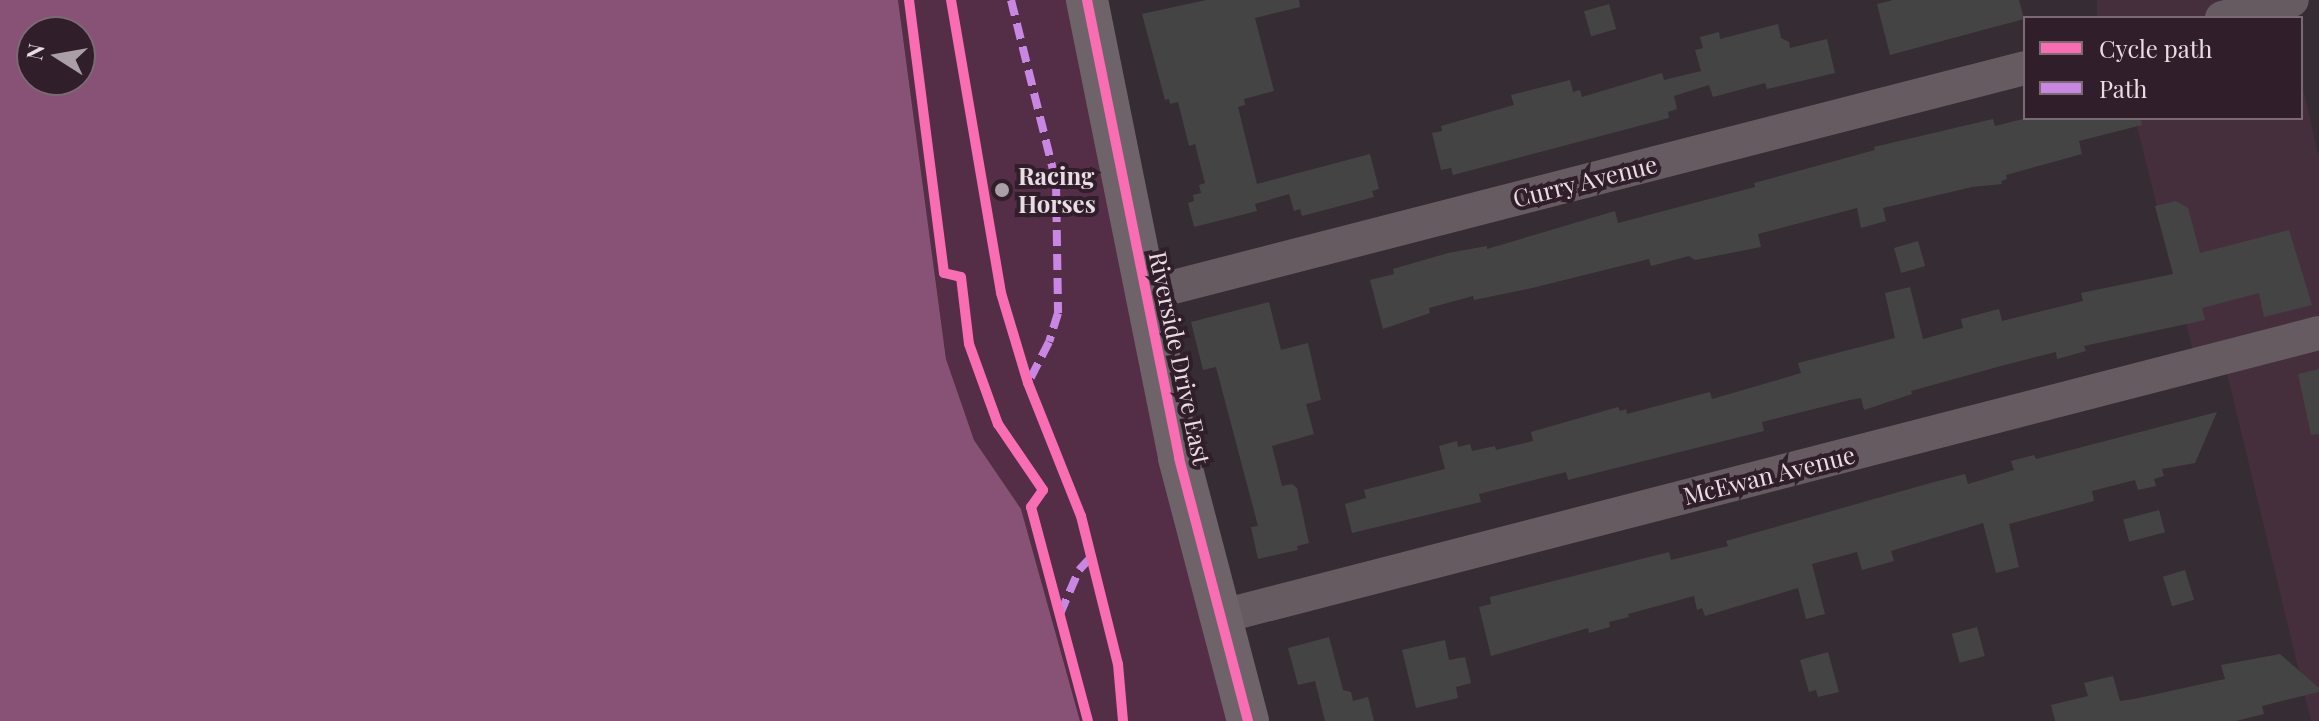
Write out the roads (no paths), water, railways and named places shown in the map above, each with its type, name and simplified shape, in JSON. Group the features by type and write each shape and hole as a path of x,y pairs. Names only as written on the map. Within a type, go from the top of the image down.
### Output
{"main road":[{"name":"Riverside Drive East","path":"1087,0 1179,458 1248,721"}],"street":[{"path":"2230,16 2292,0"},
{"name":"Curry Avenue","path":"1146,294 2023,69"},
{"name":"McEwan Avenue","path":"1219,617 2319,333"}],"place":[{"name":"Racing Horses","path":"1002,190"}]}
